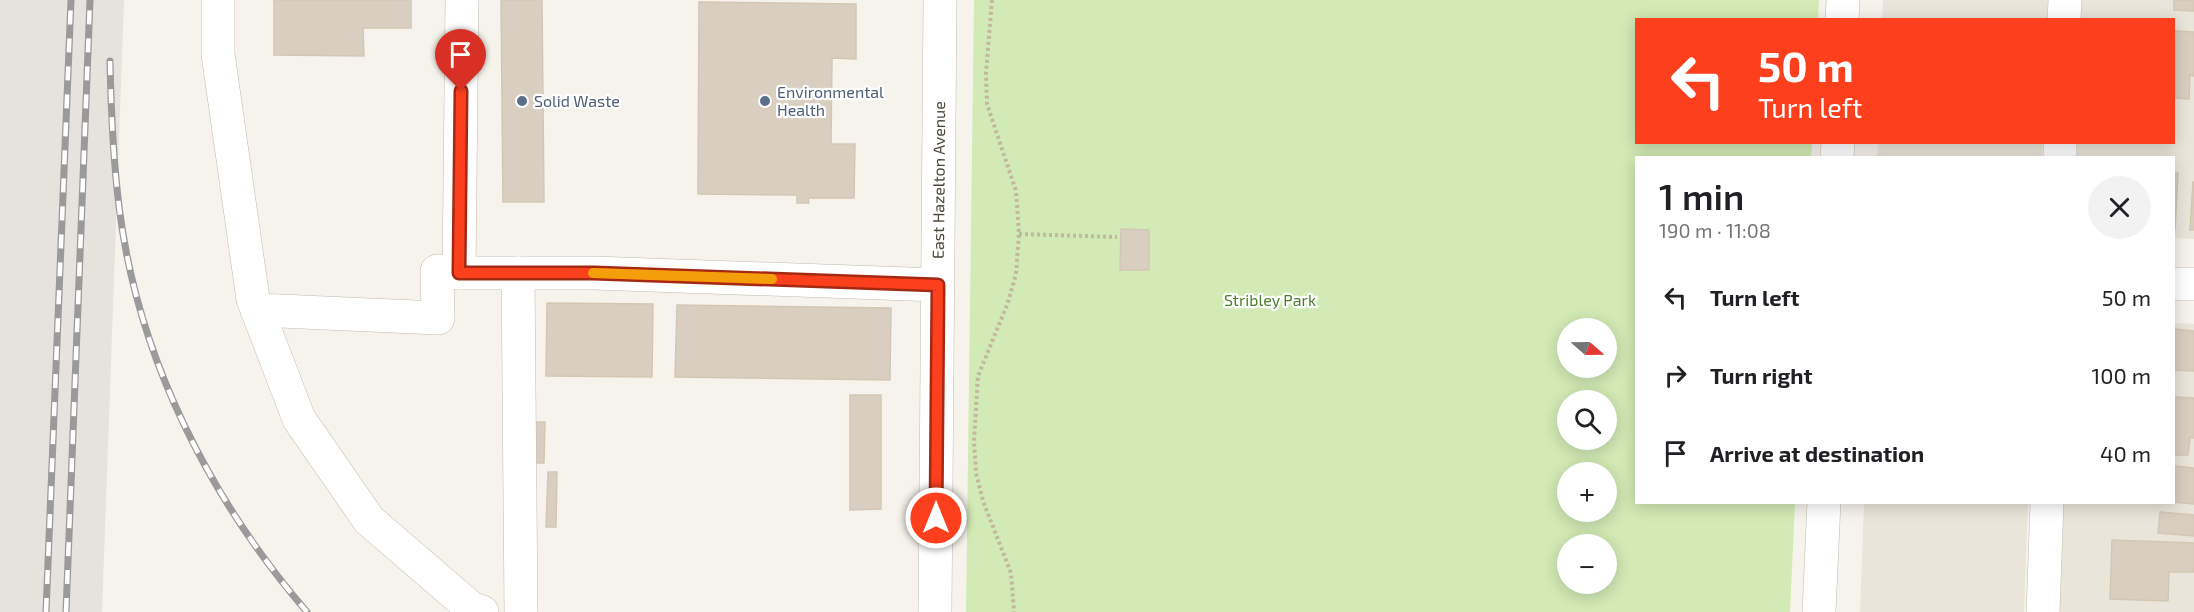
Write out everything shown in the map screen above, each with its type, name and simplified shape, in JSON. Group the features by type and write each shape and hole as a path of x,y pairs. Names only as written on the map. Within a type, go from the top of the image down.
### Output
{"street":[{"path":"218,0 218,54 253,299 299,419 369,520 471,608 482,612"},
{"path":"459,273 462,0"},
{"name":"East Hazelton Avenue","path":"935,612 940,0"},
{"path":"1842,18 1843,0"},
{"path":"2064,18 2065,0"},
{"path":"257,310 438,318 437,271 594,273 938,285"},
{"path":"518,273 521,612"},
{"path":"2175,284 2194,284"},
{"path":"1820,612 1824,504"},
{"path":"2043,612 2048,504"}],"path":[{"path":"992,0 987,52 987,104 1016,191 1018,234 1016,274 1007,305 978,376 974,408 976,473 983,501 1011,573 1014,612"},
{"path":"1018,234 1117,237"}],"shaded area":[{"path":"0,0 124,0 102,612 0,612"},
{"path":"1883,0 2048,0 2047,18 1882,18"},
{"path":"2075,0 2194,0 2194,239 2175,238 2175,156 2069,156 2069,144 2175,144 2175,18 2074,18"},
{"path":"1878,144 2043,144 2042,156 1877,156"},
{"path":"2175,323 2194,324 2194,612 2053,612 2057,504 2175,504"},
{"path":"1864,504 2028,504 2024,612 1860,612"}],"green space":[{"name":"Stribley Park","path":"974,0 1819,0 1818,18 1635,18 1635,144 1812,144 1811,156 1635,156 1635,504 1795,504 1790,612 966,612"}],"building":[{"path":"274,0 411,0 411,28 363,28 364,56 274,55"},
{"name":"Solid Waste","path":"501,0 542,0 544,202 503,202"},
{"path":"2174,0 2194,0 2194,11 2174,10"},
{"name":"Environmental Health","path":"699,2 856,4 856,59 832,58 831,144 855,144 854,198 808,198 809,203 797,203 797,195 698,194"},
{"path":"2175,31 2194,32 2194,76 2190,75 2189,99 2175,98"},
{"path":"2175,173 2178,173 2175,229"},
{"path":"2193,182 2194,230 2190,230"},
{"path":"1121,229 1149,230 1149,270 1120,270"},
{"path":"547,303 653,304 652,377 546,376"},
{"path":"677,305 891,308 890,380 675,377"},
{"path":"2175,329 2194,331 2194,371 2175,370"},
{"path":"850,395 881,395 881,509 850,510"},
{"path":"2175,397 2194,398 2194,438 2190,438 2188,455 2175,455"},
{"path":"535,422 545,422 544,463 534,463"},
{"path":"2175,466 2194,468 2194,504 2175,502"},
{"path":"548,472 557,472 556,527 546,527"},
{"path":"2160,512 2194,515 2194,536 2158,533"},
{"path":"2112,540 2194,543 2194,572 2169,572 2168,601 2110,599"}],"railway":[{"path":"46,612 71,0"},
{"path":"66,612 90,0"},
{"path":"110,61 119,206 128,262 142,317 183,422 209,473 239,522 307,612"}],"slow traffic":[{"path":"593,273 772,279"}],"place":[{"name":"Solid Waste","path":"522,101"},
{"name":"Environmental Health","path":"765,101"}],"route":[{"path":"461,91 459,273 594,273 938,285 936,518"}]}
